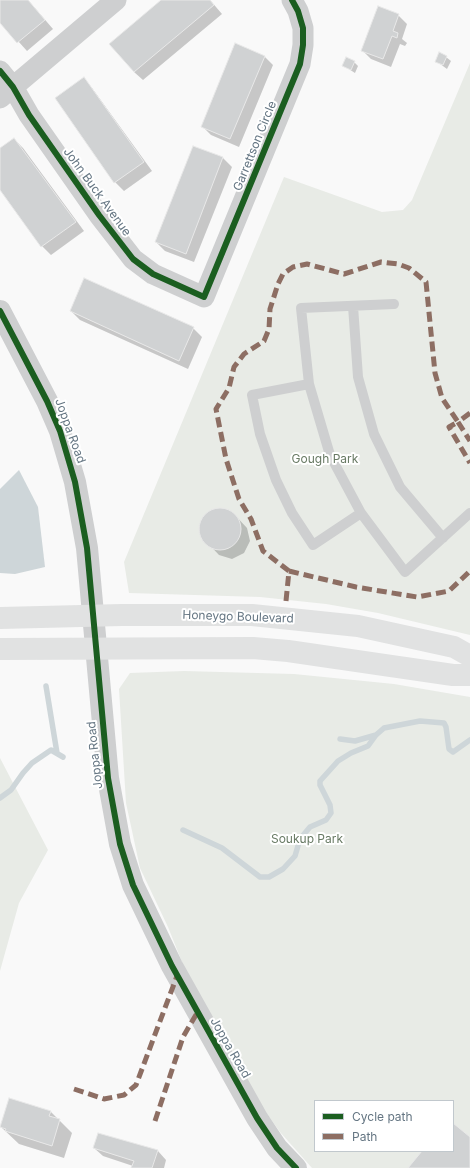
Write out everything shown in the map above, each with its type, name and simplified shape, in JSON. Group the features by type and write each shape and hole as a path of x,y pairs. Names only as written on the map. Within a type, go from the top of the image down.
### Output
{"main road":[{"name":"Honeygo Boulevard","path":"0,618 93,615 238,615 302,620 358,626 454,647 470,656"},
{"path":"0,649 253,648 288,651 453,675 470,675"}],"street":[{"path":"7,92 116,0"},
{"name":"Garrettson Circle","path":"204,297 300,64 303,45 303,28 298,11 292,0"},
{"name":"John Buck Avenue","path":"0,71 7,92 29,115 119,242 134,259 153,274 204,297"},
{"name":"Joppa Road","path":"0,311 36,376 60,431 69,459 84,527 108,778 113,813 120,844 133,885 172,966 257,1118 277,1148 296,1168"}],"lane":[{"path":"394,304 301,308 309,384 330,455 361,513 406,572 470,513"},
{"path":"353,306 358,377 374,434 400,487 443,538"},
{"path":"309,384 252,394 260,434 276,480 292,513 313,545 361,513"}],"green space":[{"name":"Gough Park","path":"470,63 470,635 378,613 326,604 260,597 129,593 124,562 284,177 382,212 403,210 412,200"},
{"name":"Soukup Park","path":"184,671 294,674 394,684 470,697 470,1168 312,1168 280,1132 246,1085 190,982 168,927 140,868 126,803 119,689 130,673"},
{"path":"0,758 48,850 19,903 0,971"}],"shaded area":[{"path":"19,470 38,507 45,567 15,574 0,573 0,489"}],"building":[{"path":"0,0 28,0 45,20 17,43 0,23"},
{"path":"161,0 210,0 214,5 134,72 109,44"},
{"path":"378,6 399,14 393,31 398,33 397,38 392,36 383,59 361,51"},
{"path":"235,43 265,56 230,139 201,127"},
{"path":"439,52 447,56 443,65 435,62"},
{"path":"346,57 355,61 351,70 342,66"},
{"path":"84,77 144,162 114,183 55,98"},
{"path":"14,138 76,222 41,247 0,190 0,148"},
{"path":"193,146 223,157 186,254 155,242"},
{"path":"84,278 194,327 179,361 70,311"},
{"path":"216,508 224,508 232,511 238,517 241,529 238,541 232,547 224,550 216,550 208,547 202,541 199,533 199,525 202,517 208,511"},
{"path":"9,1098 51,1111 49,1116 60,1119 52,1146 5,1131 6,1129 0,1127"},
{"path":"454,1124 470,1137 470,1168 408,1168 421,1152 454,1152"},
{"path":"98,1133 158,1150 152,1168 131,1168 134,1161 93,1148"}],"waterway":[{"path":"46,686 57,753"},
{"path":"183,830 222,848 260,877 269,877 283,869 295,856 300,839 310,827 326,820 331,813 330,805 320,785 320,781 338,761 351,753 368,746 376,735 384,728 420,721 444,723 446,727 449,749 453,752 470,740"},
{"path":"340,739 355,741 376,735"},
{"path":"0,798 11,790 32,763 51,750 63,757"}],"marked path":[{"path":"286,601 289,571 263,551 251,519 239,499 226,459 216,409 229,388 234,367 244,354 264,341 269,329 270,309 278,284 283,274 293,267 307,264 344,274 381,262 398,264 409,268 426,282 435,373 442,398 458,422 449,427 470,463"},
{"path":"470,413 458,422 470,441"},
{"path":"289,571 356,587 417,597 449,591 470,571"},
{"path":"74,1089 104,1099 124,1095 136,1085 177,976"},
{"path":"155,1121 183,1037 197,1013"}],"cycle path":[{"path":"0,71 13,87 29,115 99,215 133,259 153,274 204,297 300,64 303,45 303,28 298,11 292,0"},
{"path":"0,311 47,401 60,431 75,482 87,548 108,778 120,844 133,885 172,966 257,1118 277,1148 296,1168"}]}
